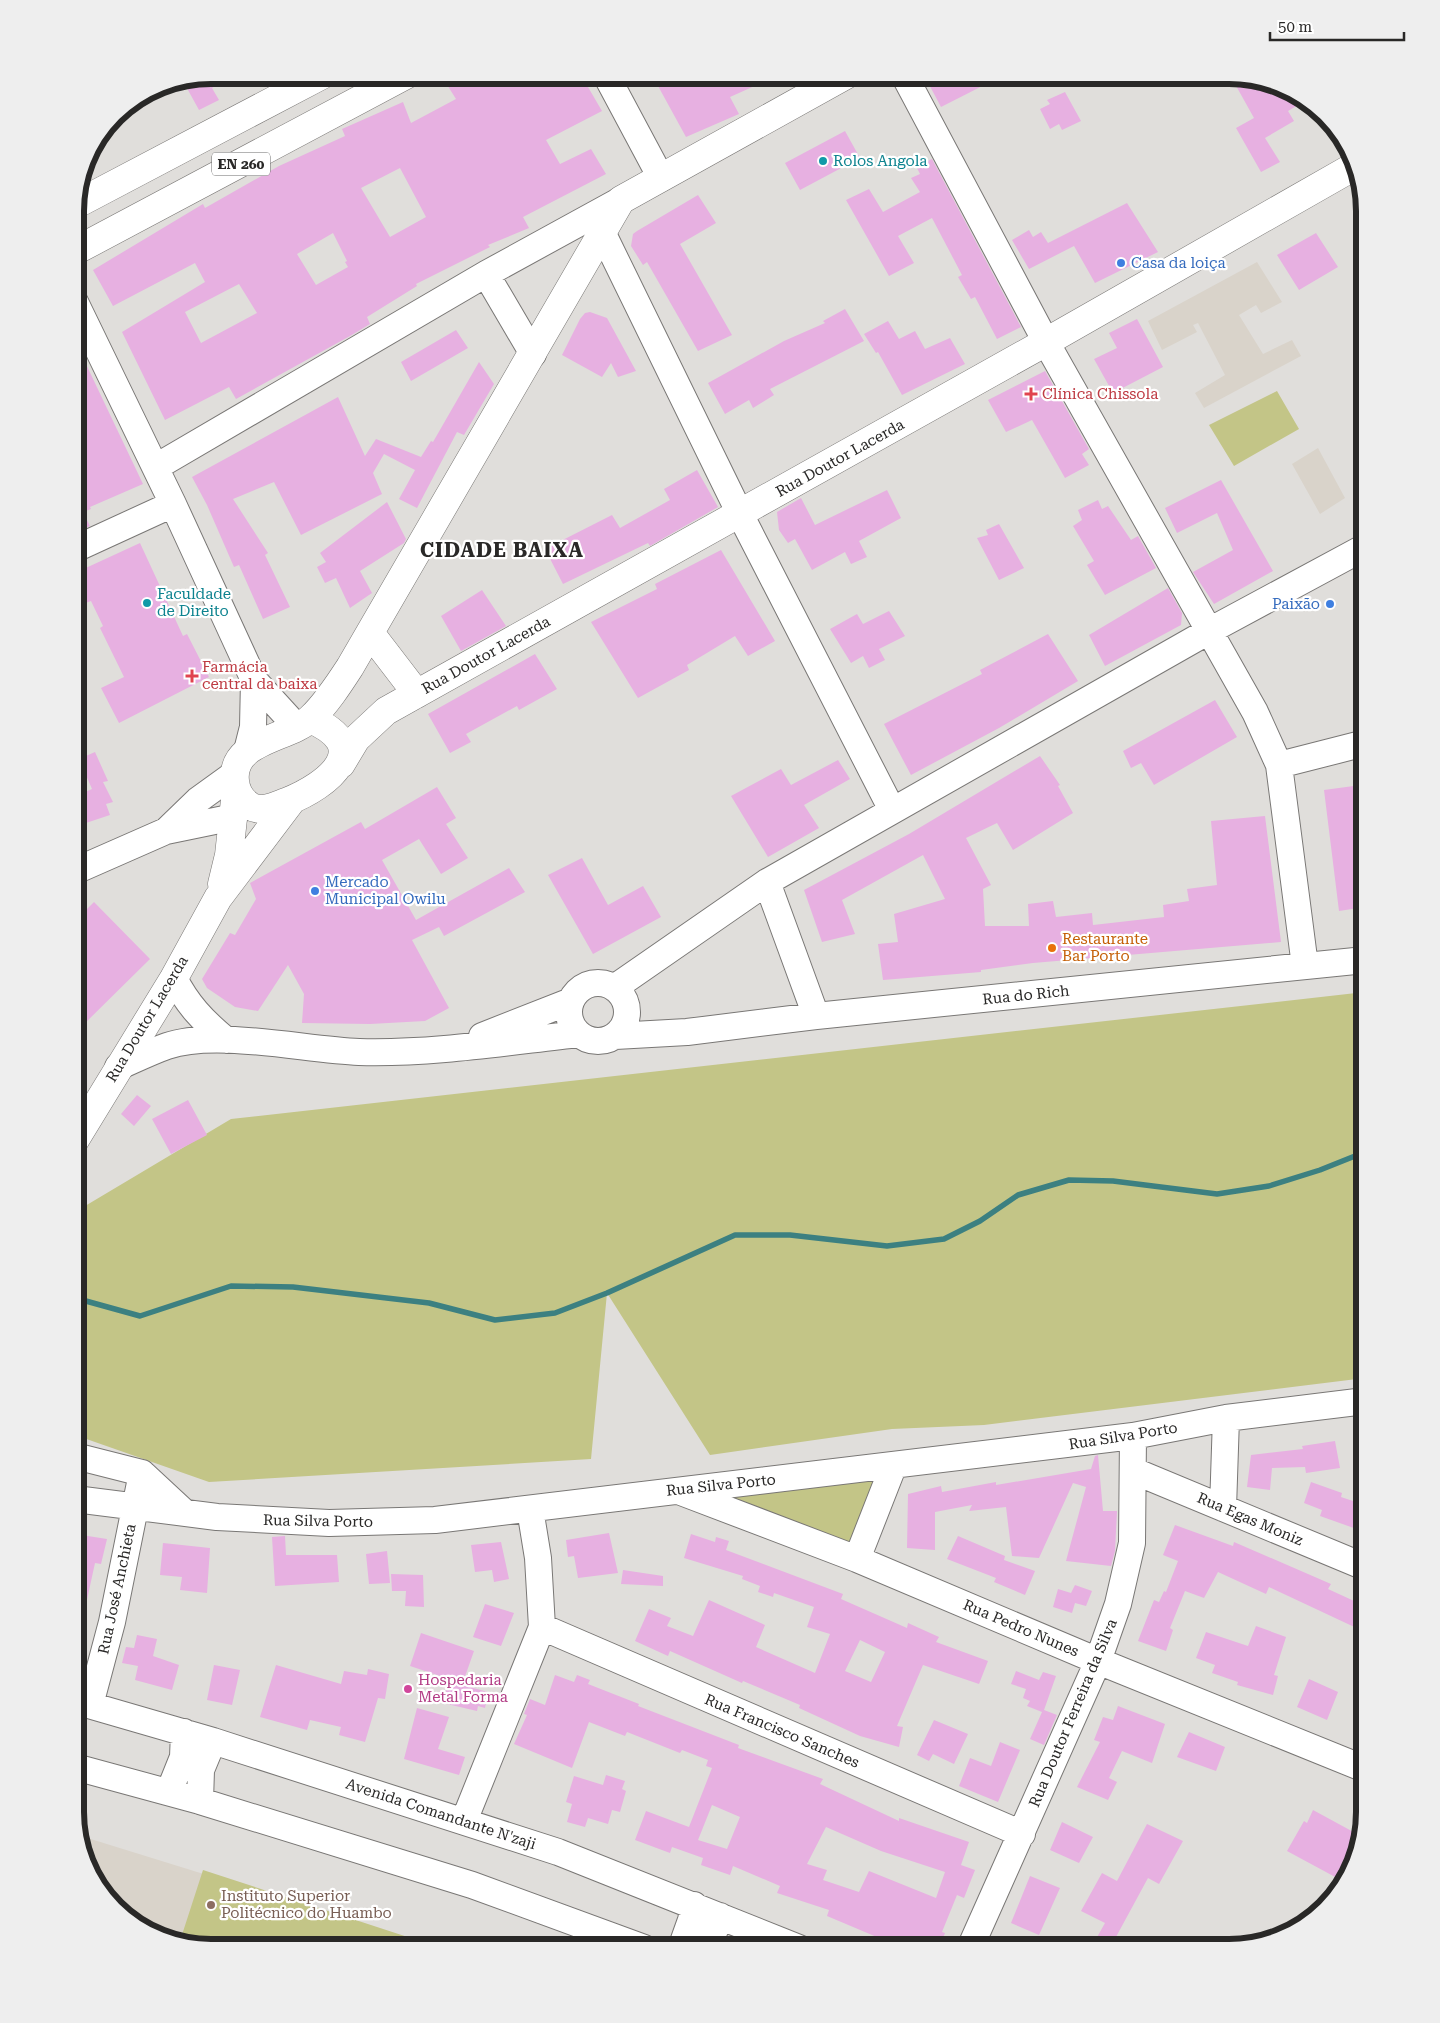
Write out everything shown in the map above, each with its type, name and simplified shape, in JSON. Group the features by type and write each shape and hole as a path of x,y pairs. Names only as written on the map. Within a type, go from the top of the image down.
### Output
{"main road":[{"name":"EN 260","path":"84,200 304,84"},
{"name":"EN 260","path":"84,246 389,84"},
{"path":"238,783 303,723 341,681 371,634 621,200 830,84"},
{"path":"279,97 299,133"},
{"path":"249,114 268,150"},
{"name":"Rua Doutor Lacerda","path":"238,783 243,800 252,807 265,809 292,800 332,776 356,739 380,715 1046,342 1349,169"},
{"path":"371,634 416,694"},
{"path":"303,723 330,730 340,741 341,764"},
{"name":"Rua Doutor Lacerda","path":"218,898 229,855 238,783"},
{"name":"Rua Doutor Lacerda","path":"84,1125 174,978 218,898 292,800"}],"street":[{"path":"611,84 661,178"},
{"path":"909,84 1046,342 1256,712 1279,765 1305,966"},
{"path":"156,467 486,274 621,200"},
{"path":"603,234 740,514 892,810"},
{"path":"486,274 533,354"},
{"path":"84,320 156,467 254,680 303,723"},
{"path":"84,545 173,504"},
{"path":"621,997 767,882 1209,631 1356,552"},
{"path":"84,867 166,831 238,783 253,727 254,680"},
{"path":"1279,765 1356,745"},
{"path":"166,831 198,800 238,783"},
{"path":"767,882 816,1016"},
{"name":"Rua do Rich","path":"615,1036 687,1032 816,1016 1356,961"},
{"path":"174,978 183,997 192,1009 226,1040"},
{"path":"621,997 627,1018 623,1028 615,1036 596,1042 579,1034 569,1019 571,1001 576,992 593,983 604,983 621,997 687,1032"},
{"path":"451,1048 571,1001"},
{"path":"118,1067 168,1046 226,1040 360,1052 451,1048 579,1034"},
{"name":"Rua Silva Porto","path":"84,1500 217,1517 329,1523 435,1520 676,1490 893,1467 1133,1436 1226,1418 1356,1402"},
{"path":"1223,1508 1226,1418"},
{"name":"Rua Doutor Ferreira da Silva","path":"974,1939 1098,1661 1118,1604 1132,1543 1133,1436"},
{"path":"84,1458 142,1473 184,1512"},
{"path":"857,1559 893,1467"},
{"name":"Rua Egas Moniz","path":"1134,1471 1356,1563"},
{"name":"Rua José Anchieta","path":"84,1700 112,1622 142,1473"},
{"name":"Rua Pedro Nunes","path":"676,1490 857,1559 1098,1661 1356,1765"},
{"path":"464,1821 542,1627 538,1558 530,1509"},
{"name":"Rua Francisco Sanches","path":"542,1627 1022,1834"},
{"name":"Avenida Comandante N'zaji","path":"84,1703 213,1741 558,1852 777,1939"},
{"path":"169,1792 183,1757 184,1732"},
{"path":"200,1801 202,1770 213,1741"},
{"path":"84,1769 200,1801 472,1885 619,1939"},
{"path":"684,1939 694,1905"},
{"path":"711,1939 720,1916"}],"shaded area":[{"path":"1257,262 1282,302 1261,313 1256,305 1239,315 1263,354 1292,340 1301,356 1204,408 1195,393 1225,375 1198,323 1193,325 1197,332 1162,350 1148,321"},
{"path":"1318,448 1345,498 1320,514 1292,464"},
{"name":"Instituto Superior Politécnico do Huambo","path":"87,1838 413,1939 203,1939 186,1937 155,1926 127,1908 115,1896 101,1876 93,1861"}],"green space":[{"path":"1277,391 1299,429 1234,466 1209,425"},
{"path":"1356,993 1356,1379 984,1425 892,1429 710,1455 607,1293 591,1459 209,1482 84,1438 84,1207 231,1119"},
{"path":"883,1474 854,1547 705,1494"},
{"path":"203,1870 414,1939 203,1939 182,1936"}],"building":[{"path":"218,84 212,88 219,100 199,110 186,86"},
{"path":"447,84 586,84 602,111 546,140 560,164 591,149 606,174 523,217 529,228 488,245 490,247 416,284 417,286 367,317 370,324 350,336 236,399 229,387 165,420 122,332 205,282 195,263 113,306 93,270 203,204 205,208 279,166 345,136 342,129 403,102 411,123 456,99","holes":["400,168 426,217 390,237 361,188","333,233 347,261 345,262 348,267 316,285 297,254","239,284 257,313 201,343 185,312"]},
{"path":"657,84 759,84 730,97 739,114 686,137"},
{"path":"929,84 986,84 941,107"},
{"path":"1235,84 1262,88 1278,93 1299,105 1288,111 1294,121 1265,138 1280,162 1261,172 1236,128 1254,118"},
{"path":"1065,92 1081,121 1062,130 1059,124 1050,129 1040,109 1050,104 1047,100"},
{"name":"Rolos Angola","path":"845,131 860,158 800,190 785,163"},
{"path":"932,159 1021,327 997,339 975,297 971,299 958,277 962,275 932,218 898,236 914,263 889,276 846,200 869,189 883,212 920,192 911,178 920,174 916,166"},
{"path":"698,195 716,223 680,244 732,335 698,351 647,262 643,265 631,246 633,234"},
{"path":"1127,203 1158,252 1095,283 1074,246 1029,269 1012,240 1029,230 1033,237 1041,232 1048,243"},
{"path":"1316,233 1338,267 1299,290 1277,255"},
{"path":"845,309 864,341 770,389 774,395 753,408 749,400 725,414 708,383 784,341 825,323 823,321"},
{"path":"590,312 607,318 636,371 618,377 611,363 602,377 562,355 580,319 585,313"},
{"path":"1137,319 1163,367 1113,393 1094,359 1117,348 1109,333"},
{"path":"888,321 899,339 915,331 925,349 950,338 965,364 902,395 878,352 876,353 864,334"},
{"path":"456,330 468,348 411,381 401,362"},
{"path":"84,360 143,484 90,507 91,509 84,512"},
{"path":"479,362 494,384 464,435 457,432 417,508 399,499 415,470 384,454 373,473 382,494 301,535 274,482 233,499 268,553 265,555 290,607 263,619 239,565 234,567 207,505 192,477 338,397 365,456 376,439 421,457 431,441 433,442"},
{"path":"1045,371 1089,449 1082,454 1089,465 1065,478 1032,420 1006,432 988,400"},
{"path":"697,470 718,507 650,546 648,543 563,584 545,549 612,515 620,528 670,500 664,489"},
{"path":"1221,480 1273,571 1214,604 1193,572 1233,550 1217,513 1177,533 1165,508"},
{"path":"887,490 901,518 859,541 867,557 851,564 845,552 812,570 795,539 788,543 779,530 777,512 801,498 815,525"},
{"path":"1098,500 1102,509 1108,506 1131,540 1138,536 1156,568 1105,595 1087,565 1094,561 1073,526 1082,520 1078,510"},
{"path":"387,502 406,539 404,543 360,571 372,593 350,608 336,578 325,583 317,567 326,562 320,553"},
{"path":"84,514 90,526 84,528"},
{"path":"999,524 1024,568 999,580 977,538 988,535 986,530"},
{"path":"140,543 183,636 187,634 209,677 119,723 101,688 124,677 100,628 103,626 91,601 84,604 84,569"},
{"path":"721,550 775,641 748,656 735,636 687,665 689,670 638,698 591,622 657,589 655,584"},
{"path":"1168,588 1182,613 1181,625 1105,666 1089,635"},
{"path":"482,590 506,626 461,651 441,616"},
{"path":"889,611 905,636 879,649 885,660 869,668 863,656 851,663 830,629 857,614 863,624"},
{"path":"1048,634 1078,681 999,728 911,775 884,724 982,674 980,670"},
{"path":"535,654 557,689 519,710 517,706 466,734 471,742 450,753 428,714"},
{"path":"1215,700 1237,737 1154,785 1141,763 1131,768 1123,751"},
{"path":"95,752 108,781 103,782 113,802 106,804 110,815 86,823 84,818 84,792 92,789 84,771 84,757"},
{"path":"1040,756 1060,785 1058,786 1073,813 1013,850 997,823 966,838 991,885 983,889 985,926 1029,926 1028,904 1053,901 1056,917 1092,913 1093,925 1164,917 1163,905 1189,901 1187,889 1217,885 1211,821 1265,816 1281,942 1033,963 981,970 981,972 883,980 878,944 898,942 894,914 945,899 923,855 842,900 855,934 822,942 804,890 909,834"},
{"path":"838,760 850,779 804,805 819,828 768,857 731,796 781,769 791,785"},
{"path":"1356,786 1356,908 1339,911 1324,790"},
{"path":"437,787 456,818 446,824 468,858 441,874 419,839 382,860 416,920 509,868 525,892 444,936 439,927 412,940 449,1008 425,1021 370,1024 302,1023 304,994 288,965 258,1011 235,1007 207,988 202,979 230,933 235,935 256,899 250,883 361,822 365,829"},
{"path":"582,858 608,905 643,886 661,917 593,954 548,875"},
{"path":"94,902 150,959 84,1024 84,912"},
{"path":"137,1095 151,1106 134,1126 121,1114"},
{"path":"188,1100 207,1135 171,1154 152,1119"},
{"path":"1335,1441 1340,1468 1306,1473 1305,1467 1272,1468 1270,1490 1247,1487 1251,1455 1303,1449 1302,1446"},
{"path":"1098,1455 1103,1511 1117,1511 1115,1551 1111,1566 1066,1561 1086,1487 1073,1483 1039,1558 1012,1556 1006,1507 969,1511 972,1505 935,1512 935,1550 907,1548 908,1494 941,1486 942,1492 996,1482 996,1485 1091,1469 1095,1456"},
{"path":"1311,1482 1342,1493 1341,1497 1356,1502 1356,1529 1320,1516 1322,1510 1304,1503"},
{"path":"1175,1525 1233,1546 1234,1542 1331,1584 1328,1589 1356,1602 1356,1628 1269,1587 1266,1594 1218,1572 1204,1598 1185,1591 1170,1628 1173,1630 1166,1651 1138,1641 1154,1600 1159,1602 1164,1591 1166,1592 1178,1561 1163,1555"},
{"path":"609,1533 618,1573 578,1578 574,1556 568,1557 566,1540"},
{"path":"691,1534 715,1542 716,1537 729,1541 726,1550 843,1594 841,1599 907,1628 908,1623 939,1637 936,1642 988,1661 979,1684 923,1665 897,1726 903,1727 899,1747 860,1736 799,1708 800,1705 743,1681 742,1683 670,1651 668,1656 635,1641 649,1609 671,1618 667,1626 693,1636 709,1600 765,1625 756,1647 815,1673 830,1634 807,1627 814,1607 774,1593 773,1597 758,1592 760,1586 742,1579 743,1576 684,1558","holes":["860,1640 885,1652 871,1682 845,1671"]},
{"path":"84,1535 107,1539 101,1564 95,1563 84,1613"},
{"path":"285,1536 286,1555 337,1555 339,1582 275,1586 272,1537"},
{"path":"958,1536 1005,1556 1004,1560 1035,1571 1025,1595 994,1582 996,1578 947,1559"},
{"path":"501,1542 509,1579 494,1582 492,1570 475,1572 471,1545"},
{"path":"163,1543 210,1548 207,1593 180,1590 182,1577 160,1575"},
{"path":"387,1551 390,1583 369,1584 366,1554"},
{"path":"623,1570 663,1576 663,1586 621,1584"},
{"path":"391,1574 423,1575 424,1607 405,1606 406,1591 392,1591"},
{"path":"1075,1585 1092,1591 1086,1606 1075,1603 1072,1613 1053,1607 1058,1589 1071,1593"},
{"path":"485,1604 514,1613 501,1646 473,1637"},
{"path":"1256,1626 1286,1637 1274,1675 1278,1676 1273,1695 1237,1685 1238,1682 1212,1673 1215,1665 1196,1658 1206,1632 1248,1646"},
{"path":"421,1633 474,1651 462,1685 488,1692 485,1708 478,1706 477,1711 443,1703 449,1679 410,1666"},
{"path":"137,1635 157,1639 153,1656 179,1665 172,1690 135,1680 138,1666 122,1663 126,1647 134,1648"},
{"path":"214,1665 240,1670 232,1705 207,1700"},
{"path":"276,1665 341,1684 344,1671 367,1675 368,1669 389,1674 385,1699 378,1698 365,1742 339,1735 341,1727 310,1720 307,1730 260,1717"},
{"path":"1016,1671 1039,1680 1043,1672 1056,1676 1044,1710 1057,1715 1044,1745 1030,1739 1042,1712 1027,1706 1030,1701 1023,1698 1026,1689 1011,1684"},
{"path":"555,1675 574,1682 577,1675 590,1680 588,1684 639,1704 638,1706 739,1745 738,1748 823,1779 820,1784 899,1821 899,1818 969,1842 961,1865 975,1870 964,1898 957,1895 942,1932 945,1933 943,1939 882,1939 827,1916 829,1910 777,1893 780,1886 733,1866 730,1875 701,1865 703,1858 672,1847 670,1853 635,1840 646,1811 689,1827 712,1768 706,1766 708,1760 682,1750 680,1753 627,1732 625,1736 589,1722 572,1768 514,1744 527,1715 524,1714 530,1699 545,1705","holes":["712,1805 740,1817 727,1849 698,1840","826,1827 881,1851 945,1872 936,1898 869,1871 859,1892 823,1880 827,1870 807,1864"]},
{"path":"1309,1679 1338,1692 1327,1720 1297,1707"},
{"path":"1118,1706 1165,1724 1152,1763 1122,1751 1109,1778 1117,1782 1108,1800 1077,1787 1100,1742 1094,1740 1103,1717 1113,1720"},
{"path":"417,1708 449,1717 438,1749 465,1757 459,1775 404,1759"},
{"path":"934,1720 968,1734 954,1764 933,1754 929,1761 917,1755"},
{"path":"1189,1732 1225,1747 1216,1771 1177,1757"},
{"path":"1000,1742 1020,1750 998,1802 959,1786 970,1758 991,1766"},
{"path":"606,1775 625,1781 622,1789 626,1791 620,1812 612,1810 608,1824 588,1818 585,1827 567,1822 572,1804 566,1802 574,1776 603,1785"},
{"path":"1313,1810 1354,1832 1349,1854 1337,1878 1287,1851 1304,1821 1307,1823"},
{"path":"1062,1822 1093,1837 1079,1863 1050,1850"},
{"path":"1147,1824 1183,1841 1159,1884 1148,1878 1115,1939 1096,1939 1105,1923 1081,1911 1102,1873 1117,1881"},
{"path":"1030,1876 1060,1888 1039,1935 1011,1923"}],"waterway":[{"path":"84,1300 140,1316 231,1286 293,1287 429,1303 495,1320 555,1313 607,1293 735,1235 790,1235 887,1246 944,1239 980,1221 1018,1195 1069,1180 1113,1181 1217,1194 1269,1186 1320,1170 1356,1156"}],"place":[{"name":"Rolos Angola","path":"823,161"},
{"name":"Casa da loiça","path":"1121,263"},
{"name":"Clínica Chissola","path":"1031,394"},
{"name":"Faculdade de Direito","path":"147,603"},
{"name":"Paixão","path":"1330,604"},
{"name":"Farmácia central da baixa","path":"192,676"},
{"name":"Mercado Municipal Owilu","path":"315,891"},
{"name":"Restaurante Bar Porto","path":"1052,948"},
{"name":"Hospedaria Metal Forma","path":"408,1689"},
{"name":"Instituto Superior Politécnico do Huambo","path":"211,1905"}],"district":[{"name":"CIDADE BAIXA","path":"502,550"}]}
